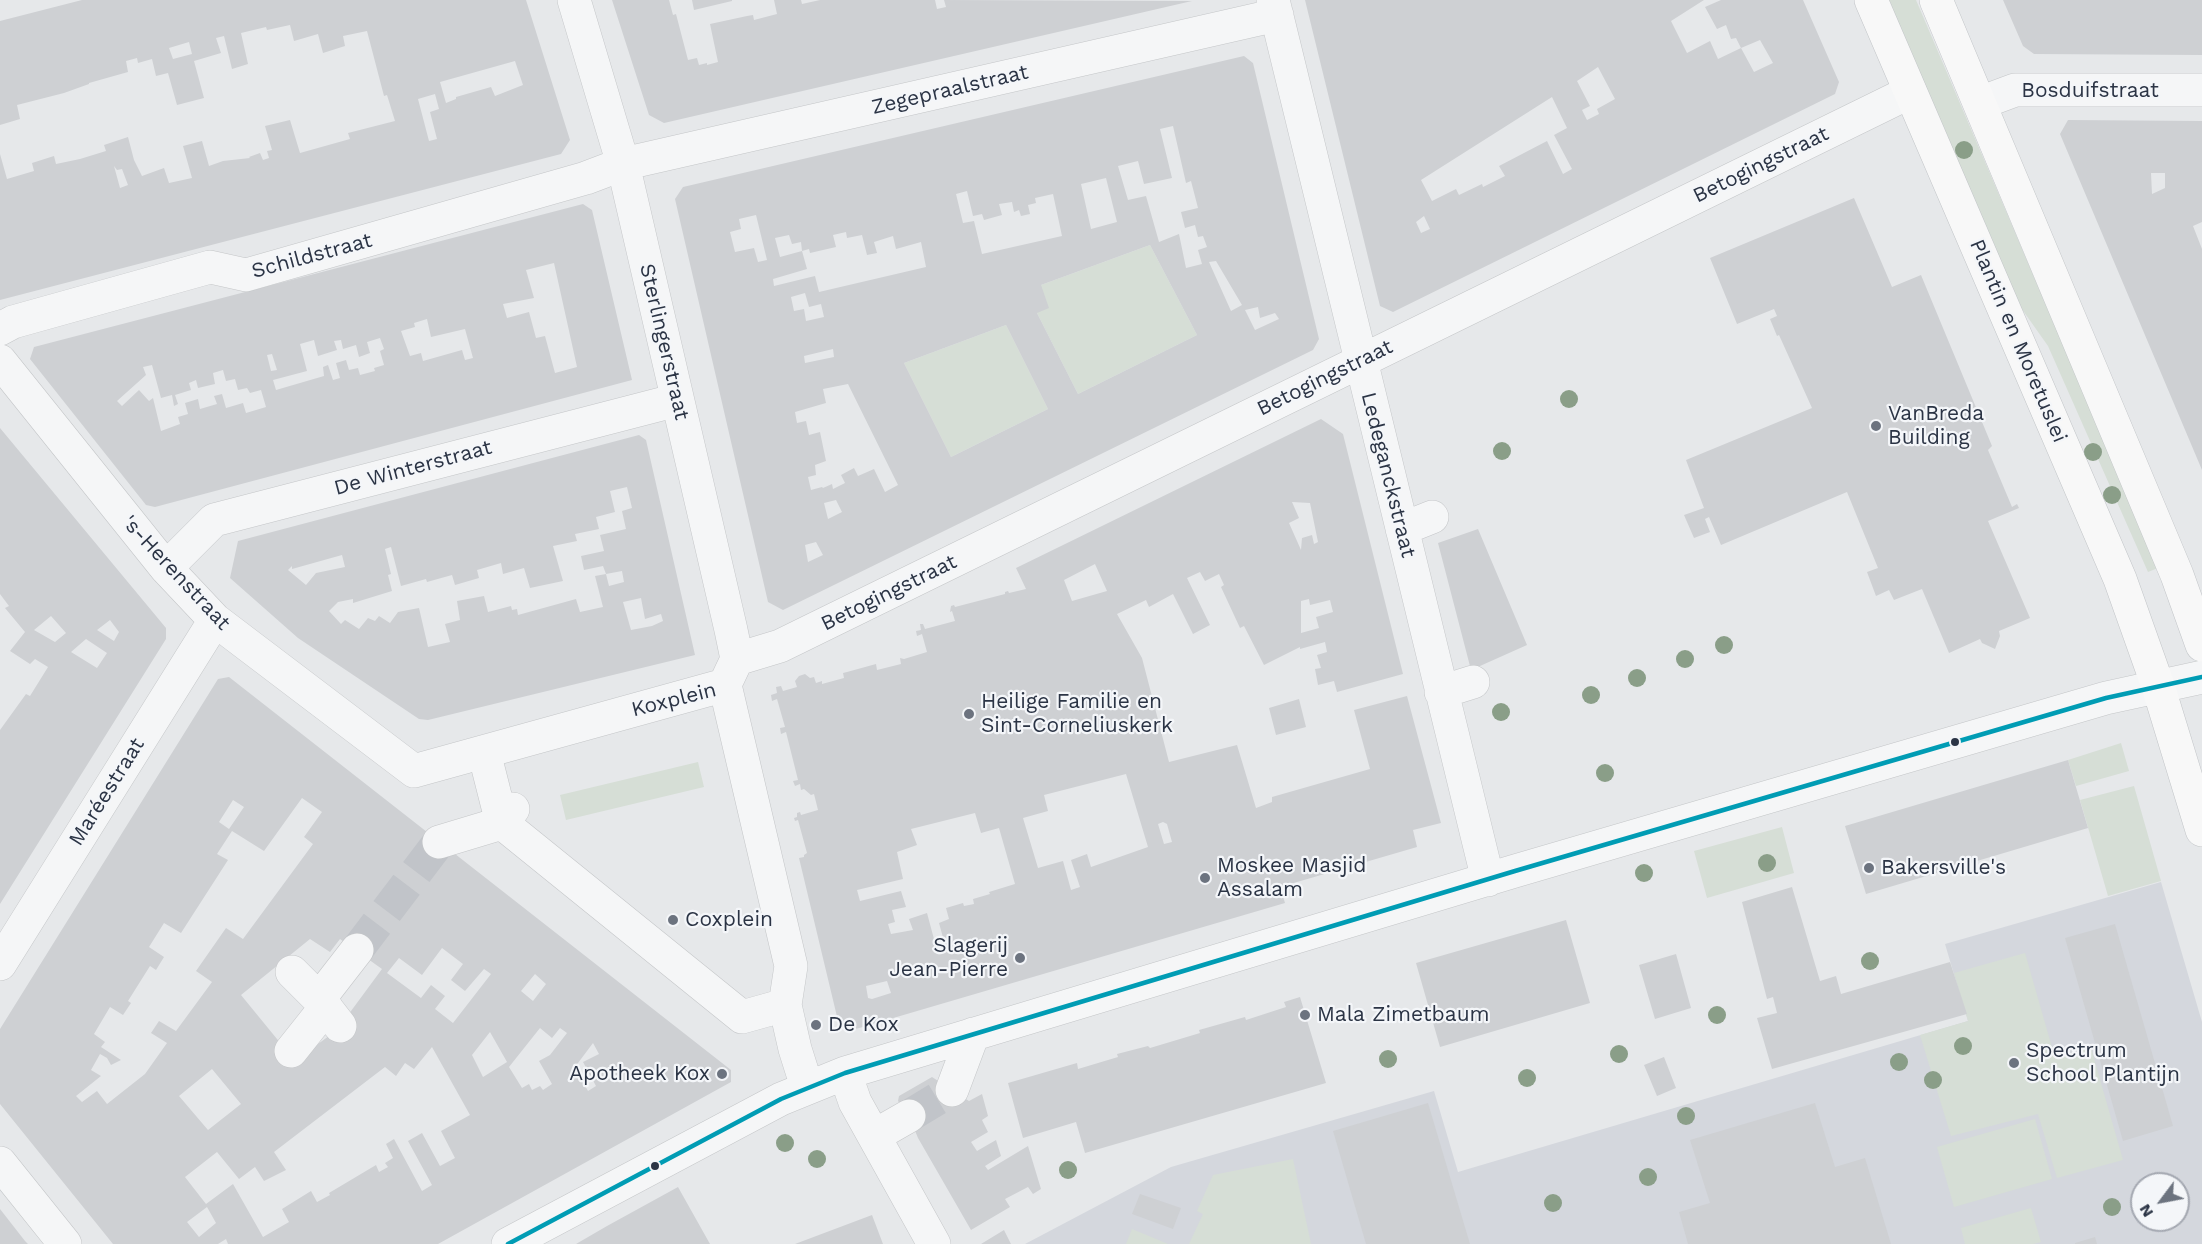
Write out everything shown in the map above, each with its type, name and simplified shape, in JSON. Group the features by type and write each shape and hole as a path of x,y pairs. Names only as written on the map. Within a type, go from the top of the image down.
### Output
{"main road":[{"name":"Plantin en Moretuslei","path":"1870,0 2120,579 2158,686 2202,830"},
{"path":"1936,0 2176,575 2202,645"}],"street":[{"name":"Sterlingerstraat","path":"574,0 623,164 677,400 731,672"},
{"name":"Zegepraalstraat","path":"623,164 1275,7"},
{"name":"Ledeganckstraat","path":"1275,7 1360,360 1417,523 1441,692 1488,880"},
{"name":"Bosduifstraat","path":"1980,103 2015,90 2202,90"},
{"name":"Betogingstraat","path":"731,672 1360,360 1910,92"},
{"name":"Schildstraat","path":"0,329 13,322 210,267 246,275 586,178 623,164"},
{"name":"'s-Herenstraat","path":"0,362 166,568 215,620 414,771 484,752"},
{"name":"De Winterstraat","path":"166,568 214,520 677,400"},
{"name":"Maréestraat","path":"0,964 215,620"},
{"name":"Koxplein","path":"484,752 731,672 791,966 785,1005 807,1087"},
{"path":"508,1244 781,1099 844,1073 2096,701 2202,677"},
{"path":"1441,692 1473,682"},
{"path":"484,752 507,816 742,1017 785,1005"},
{"path":"440,842 507,816"},
{"path":"291,1051 328,1010 357,950"},
{"path":"292,972 328,1010"},
{"path":"952,1090 973,1034"},
{"path":"844,1073 855,1102 934,1244"},
{"path":"874,1136 909,1116"},
{"path":"0,1163 65,1244"}],"shaded area":[{"path":"1889,0 1916,0 2158,568 2148,572 2048,346 2012,295"},
{"path":"1150,245 1197,335 1078,394 1037,313 1041,285"},
{"path":"1006,325 1048,409 951,457 904,363"},
{"path":"2121,743 2129,771 2076,786 2068,760"},
{"path":"698,762 704,787 566,820 560,795"},
{"path":"2134,786 2161,881 2108,896 2080,800"},
{"path":"1782,827 1794,873 1707,898 1694,851"},
{"name":"Spectrum School Plantijn","path":"2161,882 2202,1022 2202,1244 1025,1244 1171,1167 1434,1091 1458,1172 1968,1021 1945,944"},
{"path":"2025,953 2055,1058 2091,1048 2123,1160 2057,1178 2038,1114 1951,1136 1920,1035 1968,1021 1954,973"},
{"path":"2035,1119 2052,1179 1954,1207 1937,1147"},
{"path":"1293,1159 1311,1244 1189,1244 1203,1214 1197,1211 1213,1175"},
{"path":"2031,1208 2041,1242 1965,1244 1961,1228"},
{"path":"1132,1229 1168,1244 1126,1244"}],"building":[{"path":"82,0 526,0 570,140 561,154 0,300 0,154 7,179 34,171 32,163 54,156 56,164 80,159 106,151 104,145 128,137 134,160 142,176 164,168 169,183 192,178 183,146 202,141 209,166 223,161 250,158 260,153 263,160 269,158 267,151 272,150 265,126 290,120 300,153 350,139 348,133 395,121 387,95 384,96 367,31 343,36 345,46 323,53 318,34 294,41 290,25 267,30 266,27 241,33 248,64 232,69 224,36 216,38 221,53 194,61 204,98 177,105 168,73 156,76 152,59 138,63 137,58 126,61 128,72 64,93 17,105 20,119 0,125 0,21","holes":["189,42 192,54 173,59 169,48","515,61 523,85 495,96 491,87 456,97 446,103 440,82","435,94 439,109 430,112 437,139 429,141 418,99","114,166 117,170 122,169 128,185 120,188"]},
{"path":"612,0 669,0 673,15 676,14 688,60 697,58 699,65 718,62 710,24 753,15 754,20 777,14 774,0 801,0 802,4 820,0 935,0 937,9 946,7 944,0 1192,1 664,123 649,115"},
{"path":"692,0 732,0 732,1 694,10"},
{"path":"1305,0 1704,0 1671,21 1687,53 1710,41 1718,59 1741,48 1736,38 1731,39 1726,25 1717,29 1705,7 1721,0 1803,0 1839,82 1835,94 1393,312 1380,306","holes":["1760,40 1773,63 1754,72 1741,48","1598,67 1615,99 1597,109 1599,114 1587,120 1582,110 1590,106 1577,81","1552,97 1567,128 1554,135 1572,169 1563,174 1547,141 1499,166 1505,176 1459,195 1456,189 1432,201 1421,180","1424,216 1430,229 1421,233 1416,222"]},
{"path":"2003,0 2202,0 2202,55 2034,54 2023,46"},
{"path":"1244,56 1253,63 1319,339 1313,350 783,610 768,602 675,199 683,187","holes":["1173,126 1186,183 1191,181 1198,208 1181,212 1185,228 1195,225 1198,237 1203,236 1207,247 1198,250 1202,264 1186,268 1179,234 1159,242 1146,196 1128,200 1118,166 1138,161 1144,184 1172,178 1160,129","1106,178 1117,222 1091,229 1081,184","967,191 973,216 982,214 984,220 1002,215 999,204 1012,202 1014,212 1019,210 1021,216 1030,214 1028,205 1036,203 1035,198 1053,194 1062,236 982,254 974,221 963,223 956,194","756,215 767,260 758,262 754,248 735,252 730,232 741,229 739,219","846,232 847,238 862,235 867,255 877,253 874,242 893,236 896,249 921,242 926,267 819,292 815,276 774,286 773,279 807,269 802,251 809,249 810,253 836,247 833,235","789,235 792,244 801,242 802,251 780,257 775,238","1150,245 1197,335 1078,394 1037,313 1049,308 1041,285","1216,261 1242,305 1231,311 1209,262","805,293 809,307 821,304 824,317 806,321 804,309 794,311 791,297","1258,307 1260,318 1275,313 1279,319 1255,330 1245,310","1006,325 1048,409 951,457 904,363","833,349 834,357 805,363 804,356","848,384 898,485 885,492 874,469 858,476 854,468 841,475 845,483 833,489 832,484 811,490 808,477 816,475 815,465 826,461 820,432 809,435 806,421 797,423 795,412 826,403 823,389","836,500 842,512 828,519 824,503","816,542 823,555 808,562 805,545"]},
{"path":"2068,120 2202,121 2202,222 2193,226 2202,249 2202,470 2060,134","holes":["2151,173 2165,173 2165,188 2152,194"]},
{"name":"VanBreda Building","path":"1854,198 1892,287 1921,275 1992,446 1988,450 2012,507 2017,504 2019,508 1988,521 2030,618 1999,631 2000,636 1995,649 1982,643 1980,639 1949,653 1922,589 1894,600 1889,590 1876,596 1867,572 1878,568 1847,492 1721,545 1709,517 1705,519 1710,532 1694,538 1684,515 1704,508 1686,460 1812,408 1770,319 1777,316 1774,309 1737,324 1710,258"},
{"path":"583,204 592,210 632,380 155,507 146,505 30,359 34,347","holes":["554,263 577,367 555,373 545,336 536,338 529,312 507,318 503,304 534,298 526,270","427,319 431,337 465,329 473,358 465,360 462,350 423,361 421,353 410,356 401,331 415,327 414,323","380,338 384,349 380,351 384,365 374,368 375,371 360,375 358,368 349,370 346,360 336,363 340,378 333,380 328,365 323,367 324,376 276,390 273,380 307,371 300,344 314,340 318,356 337,350 334,341 341,340 343,349 356,345 359,357 370,353 367,342","272,354 277,370 271,371 267,355","152,365 161,398 172,395 174,406 178,404 175,395 191,390 189,383 196,380 198,388 215,384 213,373 223,370 226,381 235,379 238,390 247,388 250,393 261,390 266,407 246,413 243,403 226,408 222,394 214,396 217,404 200,409 198,399 185,403 188,414 178,417 180,424 161,431 153,398 149,401 139,390 122,406 117,401 146,375 143,367"]},
{"path":"1321,419 1343,434 1403,674 1337,692 1334,681 1318,685 1315,669 1321,668 1317,655 1327,652 1325,642 1300,649 1300,647 1264,665 1244,626 1240,628 1221,587 1224,585 1219,574 1205,581 1200,572 1187,578 1210,625 1193,634 1173,594 1149,607 1146,600 1117,614 1142,658 1169,762 1237,745 1256,808 1272,802 1272,797 1370,769 1354,710 1407,696 1441,823 1413,830 1417,847 1280,887 1285,903 849,1031 839,1025 799,858 804,857 807,853 798,820 795,821 794,818 800,812 801,815 818,810 814,794 811,795 804,789 801,790 800,784 795,786 793,781 798,780 786,732 781,734 780,728 785,727 777,699 772,701 771,695 777,693 776,687 781,686 783,691 797,687 795,681 799,676 805,674 810,678 814,677 816,683 822,681 822,684 844,678 843,673 876,664 877,670 901,664 900,658 904,659 927,652 922,634 917,636 916,631 921,630 920,624 923,624 925,629 955,621 952,611 950,612 951,606 955,607 1005,594 1008,591 1009,593 1026,589 1016,568","holes":["1292,502 1310,503 1318,542 1314,544 1312,535 1302,538 1301,550 1289,523 1299,518","1095,564 1107,591 1072,601 1064,580","1309,599 1310,605 1330,600 1333,612 1316,617 1319,628 1301,633 1301,601","1126,774 1148,847 1091,867 1087,854 1071,860 1080,887 1071,890 1063,861 1038,868 1023,818 1048,811 1044,795","975,813 981,833 999,828 1015,884 973,899 974,904 964,906 963,903 946,908 949,919 939,923 947,952 938,954 927,913 909,919 913,930 891,934 888,924 895,922 892,910 906,907 901,891 860,901 857,890 903,879 897,852 917,845 911,829","1163,822 1167,824 1172,842 1164,844 1158,824","887,981 891,993 872,999 868,998 866,986"]},
{"path":"0,428 166,628 166,639 0,904 0,730 26,694 30,696 48,667 35,659 30,664 10,651 25,632 5,608 9,606 0,594","holes":["51,616 66,633 55,642 34,630","110,620 119,632 114,641 97,630","86,639 107,653 97,668 71,652"]},
{"path":"639,435 646,440 695,655 428,720 419,719 298,638 230,578 238,541","holes":["627,487 632,508 622,511 626,529 600,535 604,551 581,556 584,570 603,566 606,574 595,576 603,607 580,612 576,599 518,615 517,609 512,610 511,606 488,612 484,596 457,601 460,620 445,624 450,642 428,647 419,608 398,612 390,623 379,616 375,621 368,618 359,629 345,620 341,624 329,611 338,602 353,599 353,603 392,591 388,575 391,574 385,549 391,547 401,586 452,575 455,585 479,578 477,570 501,563 503,574 524,568 530,588 563,581 553,546 577,541 575,534 599,529 596,517 615,512 610,491","342,555 345,567 316,573 306,585 288,570 292,566 292,569","622,571 624,582 609,586 606,574","641,598 645,619 661,614 663,621 652,626 631,630 623,602"]},
{"path":"1478,529 1527,645 1471,670 1438,543"},
{"path":"229,677 731,1070 731,1082 438,1244 228,1244 226,1239 218,1244 113,1244 0,1104 0,1029 218,679","holes":["302,798 322,812 304,837 313,844 243,939 226,928 196,971 212,982 176,1031 159,1021 151,1033 167,1043 145,1074 107,1104 97,1091 82,1102 76,1096 101,1076 91,1070 100,1054 107,1058 111,1065 121,1060 101,1047 105,1042 94,1034 110,1007 123,1015 131,1003 128,1001 150,966 156,970 164,957 149,947 164,923 181,933 228,860 217,854 232,831 264,851","233,800 244,807 229,829 219,822","310,939 330,952 340,939 382,969 337,1030 295,1061 241,995","442,948 463,964 451,980 465,991 484,969 491,974 453,1023 435,1009 445,996 431,985 421,998 387,973 399,958 422,975","535,974 546,984 533,1001 521,991","540,1028 552,1038 560,1028 567,1033 550,1055 539,1061 552,1084 543,1090 540,1086 532,1090 529,1084 522,1088 509,1067","490,1032 507,1062 483,1077 472,1055","593,1043 599,1054 583,1062 596,1086 588,1091 575,1067","432,1047 470,1115 441,1131 455,1158 440,1166 422,1133 408,1141 432,1185 422,1191 394,1139 386,1144 393,1158 385,1163 388,1167 379,1172 376,1165 317,1202 311,1191 282,1209 289,1222 263,1237 233,1184 206,1204 185,1177 217,1152 239,1179 255,1167 264,1181 286,1170 274,1152 385,1067 396,1076 405,1063 414,1069","212,1069 241,1104 208,1130 179,1096","207,1207 216,1223 199,1237 187,1222"]},
{"path":"1299,699 1306,727 1276,735 1269,708"},
{"path":"2068,760 2088,828 1866,894 1845,826"},
{"path":"1792,887 1820,981 1836,976 1841,994 1950,962 1967,1014 1772,1069 1757,1018 1777,1013 1773,997 1767,999 1742,902"},
{"path":"1566,920 1590,1003 1440,1047 1416,963"},
{"path":"2115,924 2173,1126 2123,1141 2065,938"},
{"path":"1676,954 1691,1008 1655,1019 1639,965"},
{"path":"1300,997 1326,1083 1085,1153 1076,1122 1023,1138 1008,1083 1077,1063 1078,1069 1118,1057 1117,1054 1148,1046 1150,1048 1200,1033 1199,1030 1245,1017 1246,1020 1286,1007 1284,1002"},
{"path":"1664,1057 1676,1088 1657,1096 1644,1065"},
{"path":"932,1077 969,1101 982,1094 988,1116 982,1120 988,1132 971,1142 977,1151 996,1140 1001,1156 985,1166 988,1170 1028,1146 1041,1189 1033,1194 1028,1187 1005,1199 1010,1207 971,1230 918,1138 909,1116 898,1101 899,1096"},
{"path":"1428,1103 1470,1244 1366,1244 1333,1131"},
{"path":"1815,1103 1835,1167 1865,1158 1891,1244 1688,1244 1679,1212 1710,1203 1690,1140"},
{"path":"678,1187 710,1244 576,1244 607,1226"},
{"path":"1140,1194 1181,1208 1173,1229 1132,1214"},
{"path":"0,1209 25,1241 28,1244 0,1244"},
{"path":"872,1215 883,1244 795,1244"},
{"path":"1004,1230 1011,1244 981,1244"},
{"path":"2095,1237 2097,1244 2075,1244 2075,1243"}],"tunnel":[{"path":"357,950 439,842"},
{"path":"909,1116 952,1090"}],"transit line":[{"path":"508,1244 781,1099 845,1073 1515,871 2106,698 2202,677"}],"place":[{"name":"VanBreda Building","path":"1876,426"},
{"name":"Heilige Familie en Sint-Corneliuskerk","path":"969,714"},
{"name":"Bakersville's","path":"1869,868"},
{"name":"Moskee Masjid Assalam","path":"1205,878"},
{"name":"Coxplein","path":"673,920"},
{"name":"Slagerij Jean-Pierre","path":"1020,958"},
{"name":"Mala Zimetbaum","path":"1305,1015"},
{"name":"De Kox","path":"816,1025"},
{"name":"Spectrum School Plantijn","path":"2014,1063"},
{"name":"Apotheek Kox","path":"722,1074"}]}
